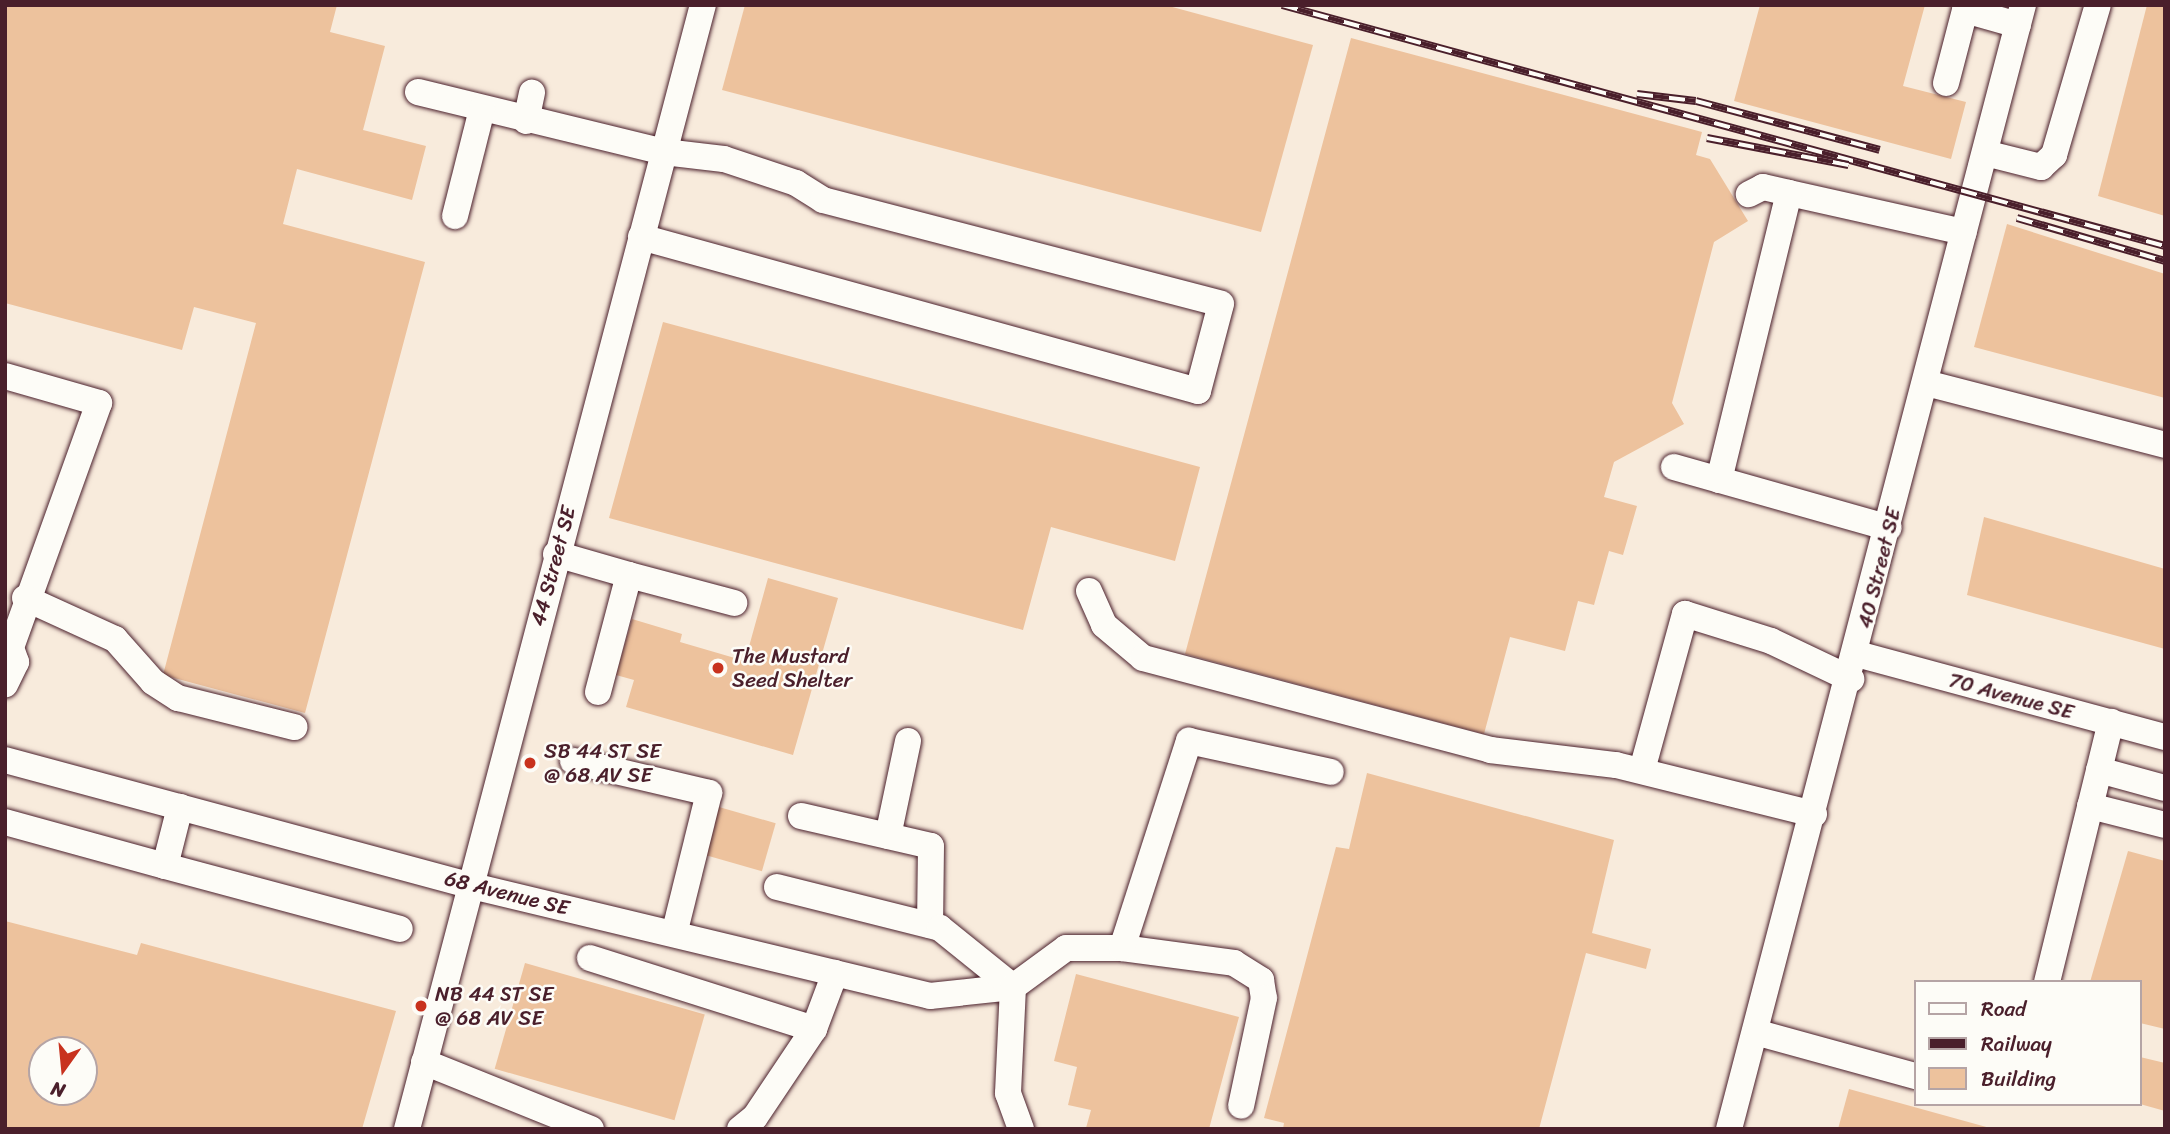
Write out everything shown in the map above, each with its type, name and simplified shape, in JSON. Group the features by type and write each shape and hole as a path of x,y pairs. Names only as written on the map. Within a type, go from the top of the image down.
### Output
{"street":[{"name":"44 Street SE","path":"407,1129 468,885 703,5"},
{"path":"1985,153 2041,167 2054,155 2098,5"},
{"path":"1946,83 1966,8 2021,15"},
{"name":"40 Street SE","path":"1729,1129 1854,667 2021,15"},
{"path":"418,92 526,121 664,152 724,159 796,183 823,200 1222,304 1198,391 641,237"},
{"path":"526,121 532,93"},
{"path":"455,216 482,109"},
{"path":"1749,194 1763,187 1965,232"},
{"path":"1719,480 1789,193"},
{"path":"5,376 99,403 9,641 16,662 5,685"},
{"path":"1926,383 2165,445"},
{"path":"1674,467 1889,528"},
{"path":"556,554 734,603"},
{"path":"598,692 629,575"},
{"path":"1089,591 1104,625 1143,658 1490,750 1642,771 1814,814"},
{"path":"25,598 115,639 153,681 178,698 294,727"},
{"name":"70 Avenue SE","path":"1642,771 1685,614 1854,667 2111,722 2165,737"},
{"path":"2047,980 2111,722"},
{"path":"888,836 908,741"},
{"path":"1122,948 1189,741 1331,772"},
{"name":"68 Avenue SE","path":"5,760 468,885 930,996 1013,987"},
{"path":"573,761 709,793 674,934"},
{"path":"2099,771 2165,788"},
{"path":"2090,806 2165,825"},
{"path":"165,866 180,807"},
{"path":"801,816 931,846 930,925"},
{"path":"5,822 400,929"},
{"path":"777,887 930,925 1013,987"},
{"path":"1013,987 1066,948 1122,948 1234,963 1261,980 1264,998 1238,1119"},
{"path":"590,958 814,1029"},
{"path":"740,1129 755,1117 814,1029 835,973"},
{"path":"1013,987 1008,1093 1021,1129"},
{"path":"1755,1032 1914,1076"},
{"path":"424,1062 592,1129"}],"shaded area":[{"path":"5,5 2165,5 2165,1129 5,1129"}],"building":[{"path":"5,5 337,5 330,32 385,46 363,130 426,146 412,200 297,169 283,224 425,262 305,713 163,675 256,323 194,307 182,350 5,303"},
{"path":"745,5 1165,5 1313,45 1261,232 722,90"},
{"path":"1760,5 1925,5 1903,86 1966,102 1951,159 1734,101"},
{"path":"2147,5 2165,5 2165,216 2098,196"},
{"path":"1351,38 1702,132 1696,155 1710,159 1748,221 1714,242 1672,403 1684,424 1614,462 1604,497 1637,506 1623,555 1609,551 1594,605 1578,601 1565,651 1510,637 1484,734 1185,654"},
{"path":"2007,224 2165,274 2165,398 1974,347"},
{"path":"663,322 1200,467 1175,561 1051,527 1023,630 609,518"},
{"path":"1984,517 2165,569 2165,649 1967,595"},
{"name":"The Mustard Seed Shelter","path":"768,578 838,598 793,755 626,707 634,680 616,675 632,619 682,634 680,642 745,661"},
{"path":"1367,773 1614,840 1592,933 1651,949 1646,969 1586,953 1539,1129 1283,1129 1284,1123 1264,1118 1336,847 1349,849"},
{"path":"719,807 776,823 762,871 705,855"},
{"path":"2128,851 2165,861 2165,1029 2142,1023 2142,980 2091,980"},
{"path":"5,921 137,955 141,943 396,1011 362,1129 5,1129"},
{"path":"525,963 705,1015 674,1120 495,1069"},
{"path":"1076,974 1239,1017 1209,1129 1086,1128 1091,1110 1068,1105 1077,1067 1054,1061"},
{"path":"2142,1057 2165,1063 2165,1111 2142,1105"},
{"path":"1849,1089 1990,1128 1990,1129 1838,1129"}],"railway":[{"path":"1282,5 2165,246"},
{"path":"1637,94 1696,101 1880,150"},
{"path":"1707,138 1848,165"},
{"path":"2017,218 2165,261"}],"place":[{"name":"The Mustard Seed Shelter","path":"718,668"},
{"name":"SB 44 ST SE @ 68 AV SE","path":"530,763"},
{"name":"NB 44 ST SE @ 68 AV SE","path":"421,1006"}]}
